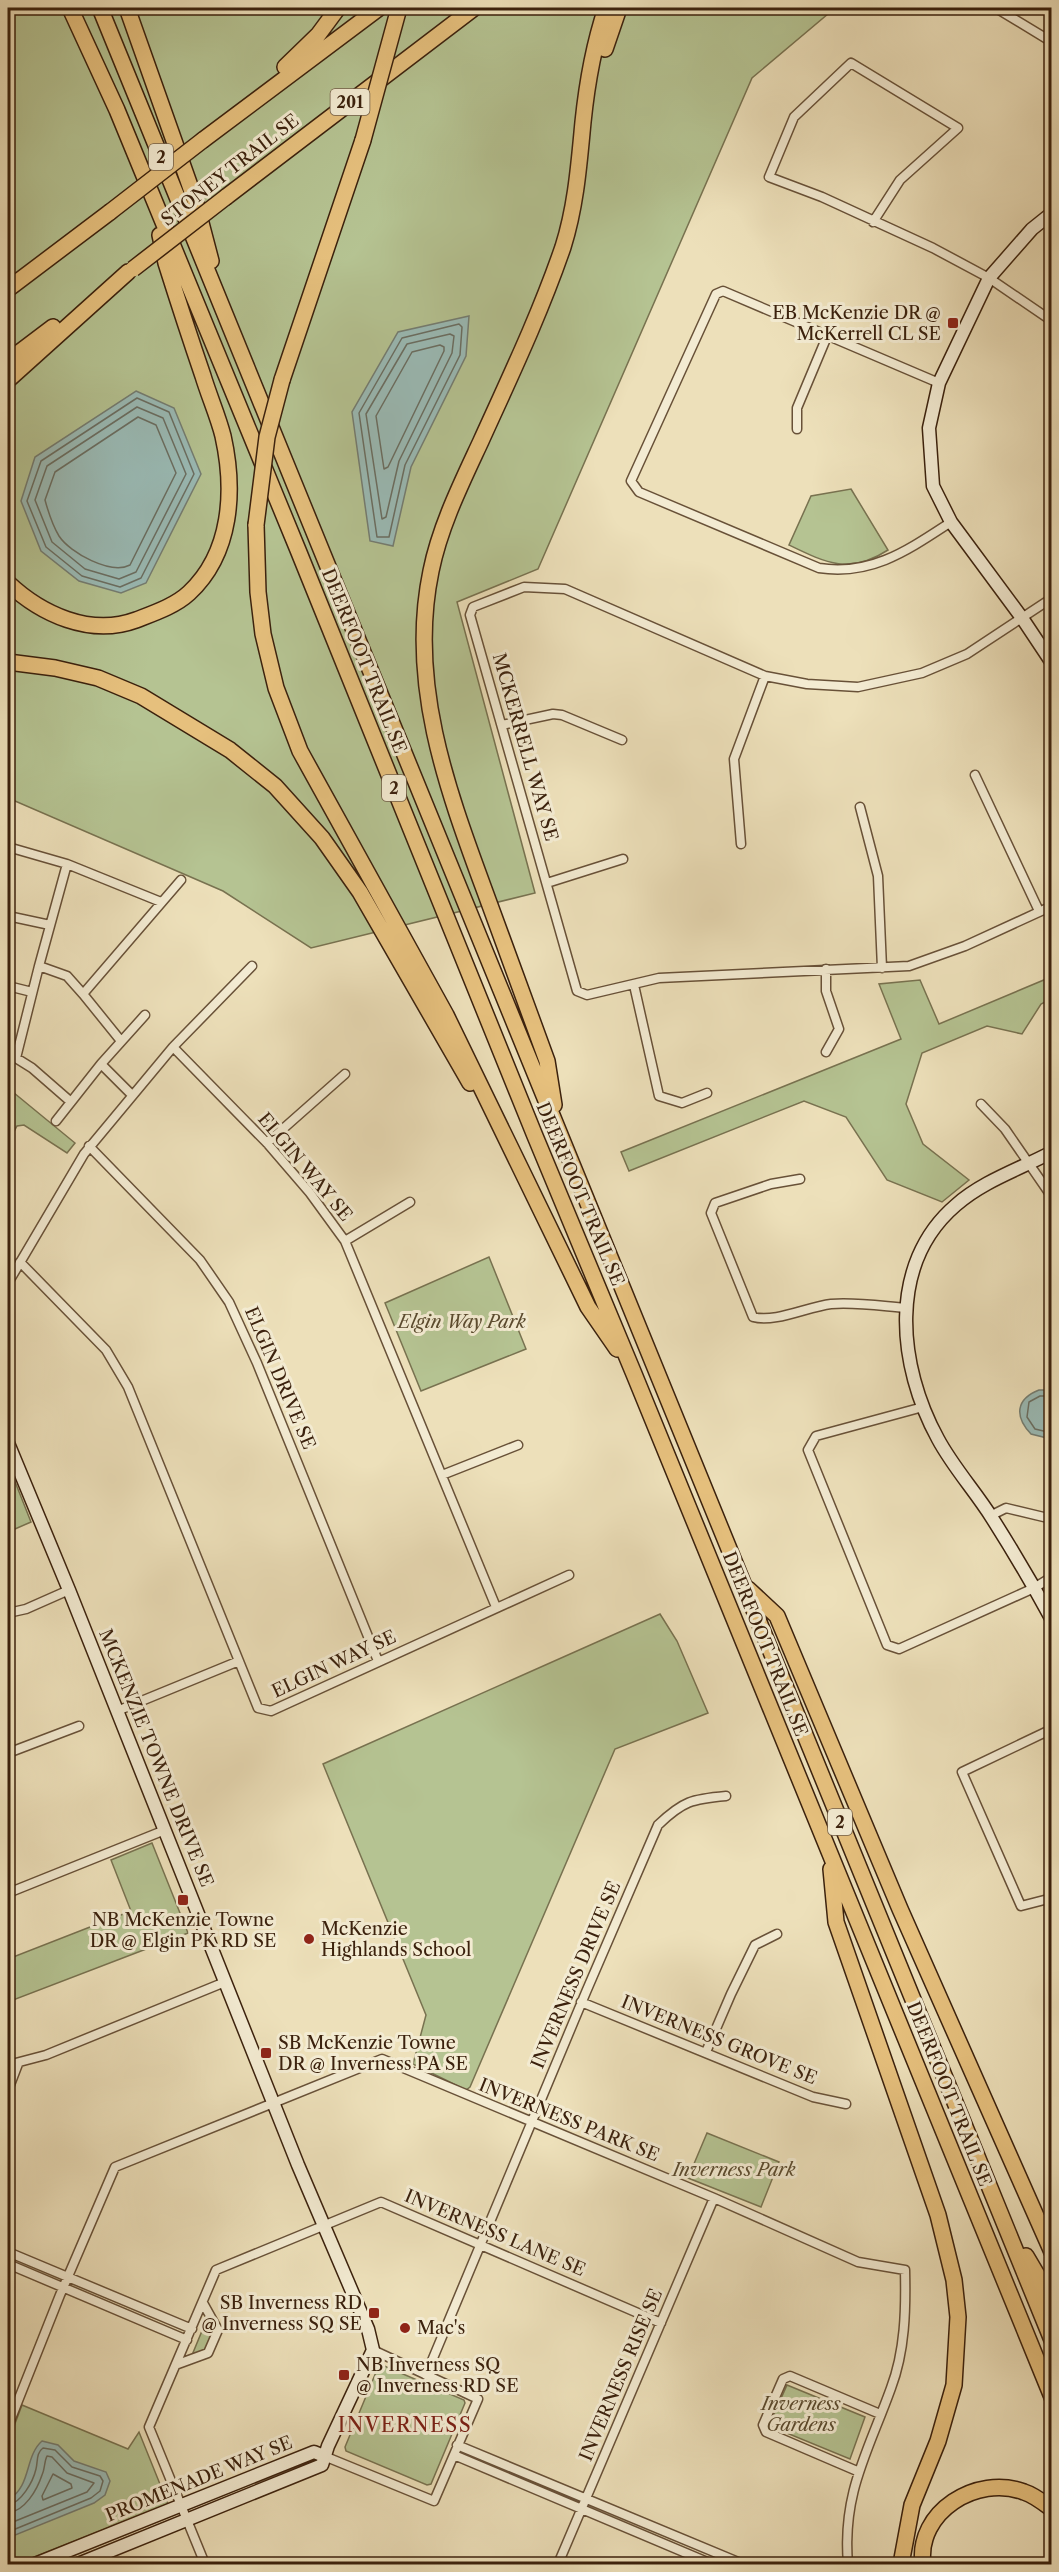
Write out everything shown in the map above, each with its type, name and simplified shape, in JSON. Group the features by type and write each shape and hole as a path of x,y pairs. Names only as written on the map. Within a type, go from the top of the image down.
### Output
{"highway":[{"name":"DEERFOOT TRAIL SE","path":"70,8 117,110 303,561 535,1136 1052,2397"},
{"name":"DEERFOOT TRAIL SE","path":"100,8 1052,2340"},
{"path":"127,8 195,200 222,307"},
{"path":"219,128 299,55 318,35 338,8"},
{"path":"8,289 379,8"},
{"path":"399,8 363,140 282,380 267,438 256,525 258,592 263,634 276,688 300,752 446,1015 588,1307 634,1374"},
{"name":"STONEY TRAIL SE","path":"8,361 130,271 474,8"},
{"path":"556,1125 549,1067 451,800 433,733 425,675 425,613 431,570 444,528 522,351 562,249 576,195 592,63 606,8"},
{"path":"582,142 599,66 619,8"},
{"path":"8,583 25,599 66,620 108,625 132,622 172,604 187,594 215,560 228,515 230,480 228,465 222,434 166,263 154,202"},
{"path":"8,380 130,271"},
{"path":"8,662 55,668 98,678 141,696 230,750 275,786 322,838 360,892 480,1101 495,1112"},
{"path":"744,1584 777,1616 900,1909 1052,2252"},
{"path":"830,1854 836,1922 938,2215 954,2280 957,2307 954,2385 938,2441 912,2505 901,2565"},
{"path":"998,2208 1052,2300"},
{"path":"923,2565 922,2556 927,2533 939,2513 957,2498 979,2489 1002,2487 1025,2492 1052,2509"}],"street":[{"path":"996,8 1052,42"},
{"path":"873,222 900,180 958,128 851,63 794,117 769,177 822,197 873,222 933,248 989,279 1052,321"},
{"path":"1052,213 1024,238 989,279 939,383 929,428 933,486 951,522 1022,618 1052,663"},
{"path":"939,383 723,291 716,294 632,481 639,492 819,568 839,572 871,567 902,553 951,522"},
{"path":"797,429 796,408 828,334"},
{"name":"MCKERRELL WAY SE","path":"1052,598 967,654 911,675 858,687 807,684 765,676 565,589 524,587 473,607 470,615 577,991 587,995 659,978 909,966 927,961 1052,906"},
{"path":"741,844 734,759 765,676"},
{"path":"502,725 553,714 562,715 622,740"},
{"path":"975,775 1039,912"},
{"path":"860,807 879,881 882,968"},
{"path":"8,847 67,864 161,902"},
{"path":"547,883 623,859"},
{"path":"67,864 12,1057 32,1068 71,1102"},
{"path":"83,994 182,880"},
{"path":"8,916 50,925"},
{"path":"39,966 67,976 121,1041"},
{"path":"8,1283 57,1195 89,1146 173,1047 252,966"},
{"path":"826,969 826,991 838,1029 826,1052"},
{"path":"634,985 659,1096 682,1103 707,1093"},
{"path":"8,986 32,992"},
{"path":"56,1121 101,1064 146,1015"},
{"name":"ELGIN WAY SE","path":"173,1047 267,1143 310,1193 345,1241 496,1607"},
{"path":"101,1064 131,1094"},
{"path":"267,1143 345,1074"},
{"path":"981,1104 1002,1124 1052,1197"},
{"name":"ELGIN DRIVE SE","path":"89,1146 200,1260 229,1302 258,1363 378,1661"},
{"path":"1052,1152 972,1193 956,1204 936,1225 916,1260 906,1308 908,1350 923,1407 942,1446 990,1516 1052,1620"},
{"path":"800,1179 771,1184 715,1203 711,1213 753,1317 764,1320 815,1307 842,1304 906,1308"},
{"path":"345,1241 410,1202"},
{"name":"ELGIN WAY SE","path":"20,1262 106,1350 128,1387 258,1708 272,1711 569,1575"},
{"path":"923,1407 816,1436 808,1450 887,1645 899,1649 1034,1588 1052,1577"},
{"name":"MCKENZIE TOWNE DRIVE SE","path":"8,1443 274,2103 368,2329 374,2350"},
{"path":"442,1475 518,1445"},
{"path":"990,1516 1006,1508 1052,1520"},
{"path":"8,1613 26,1609 69,1590"},
{"path":"117,1711 239,1661"},
{"path":"8,1753 80,1726"},
{"path":"1052,1729 962,1772 1021,1906 1052,1898"},
{"name":"INVERNESS DRIVE SE","path":"426,2375 581,2002 658,1825 677,1806 699,1798 726,1796"},
{"path":"8,1893 165,1830"},
{"path":"706,2052 731,1994 756,1945 777,1934"},
{"path":"8,2066 225,1982"},
{"name":"INVERNESS GROVE SE","path":"581,2002 813,2097 846,2104"},
{"name":"INVERNESS PARK SE","path":"8,2426 63,2287 115,2167 382,2059 714,2198 858,2262 905,2270 902,2344 892,2387 880,2414"},
{"path":"8,2090 18,2064"},
{"name":"INVERNESS RISE SE","path":"558,2565 714,2198"},
{"name":"INVERNESS LANE SE","path":"205,2565 149,2427 178,2364 216,2270 381,2202 661,2323"},
{"path":"8,2252 192,2329"},
{"path":"8,2264 187,2340"},
{"path":"178,2364 208,2353 218,2330 203,2303"},
{"path":"374,2350 426,2375 478,2399 435,2501 324,2456 374,2350"},
{"path":"848,2565 845,2535 857,2471 880,2414 790,2376 783,2379 763,2425 766,2432 857,2471"},
{"path":"457,2445 743,2565"},
{"name":"PROMENADE WAY SE","path":"38,2564 314,2452 324,2456 322,2465 78,2565"},
{"path":"454,2455 712,2565"}],"green space":[{"path":"8,8 835,8 752,78 538,569 457,602 535,893 311,948 223,891 8,798"},
{"path":"851,489 888,550 862,562 838,564 789,545 811,496"},
{"path":"1051,977 1051,999 1041,1004 1022,1034 987,1026 922,1053 906,1104 923,1144 969,1180 942,1202 887,1180 846,1117 804,1101 629,1171 621,1152 901,1039 879,984 920,980 939,1024"},
{"path":"8,1088 75,1143 67,1153 24,1125 17,1126 8,1143"},
{"name":"Elgin Way Park","path":"489,1257 526,1349 421,1391 385,1303"},
{"path":"8,1464 31,1522 8,1532"},
{"path":"660,1614 677,1641 708,1713 615,1749 470,2087 466,2090 413,2064 426,2015 323,1764"},
{"path":"152,1843 188,1933 8,2002 8,1959 131,1911 111,1860"},
{"name":"Inverness Park","path":"707,2133 779,2162 761,2207 688,2178"},
{"path":"209,2314 218,2330 208,2353 190,2360"},
{"path":"379,2365 464,2400 465,2403 431,2484 427,2485 346,2451 345,2447"},
{"name":"Inverness Gardens","path":"787,2385 865,2417 850,2459 772,2427 771,2421"},
{"path":"22,2405 128,2449 139,2432 168,2504 17,2564 8,2564 8,2442"}],"water":[{"path":"469,316 466,356 411,467 393,546 370,541 352,412 398,332"},
{"path":"136,391 174,408 201,474 146,583 121,593 79,581 41,551 21,501 35,457"},
{"path":"1039,1390 1051,1390 1051,1439 1031,1434 1020,1415 1022,1403"},
{"path":"42,2441 58,2445 74,2461 106,2472 110,2481 105,2495 94,2503 8,2538 8,2500 21,2487 32,2455"}],"place":[{"name":"EB McKenzie DR @ McKerrell CL SE","path":"953,323"},
{"name":"NB McKenzie Towne DR @ Elgin PK RD SE","path":"183,1900"},
{"name":"McKenzie Highlands School","path":"309,1939"},
{"name":"SB McKenzie Towne DR @ Inverness PA SE","path":"266,2053"},
{"name":"SB Inverness RD @ Inverness SQ SE","path":"374,2313"},
{"name":"Mac's","path":"405,2328"},
{"name":"NB Inverness SQ @ Inverness RD SE","path":"344,2375"}],"district":[{"name":"INVERNESS","path":"405,2425"}]}
